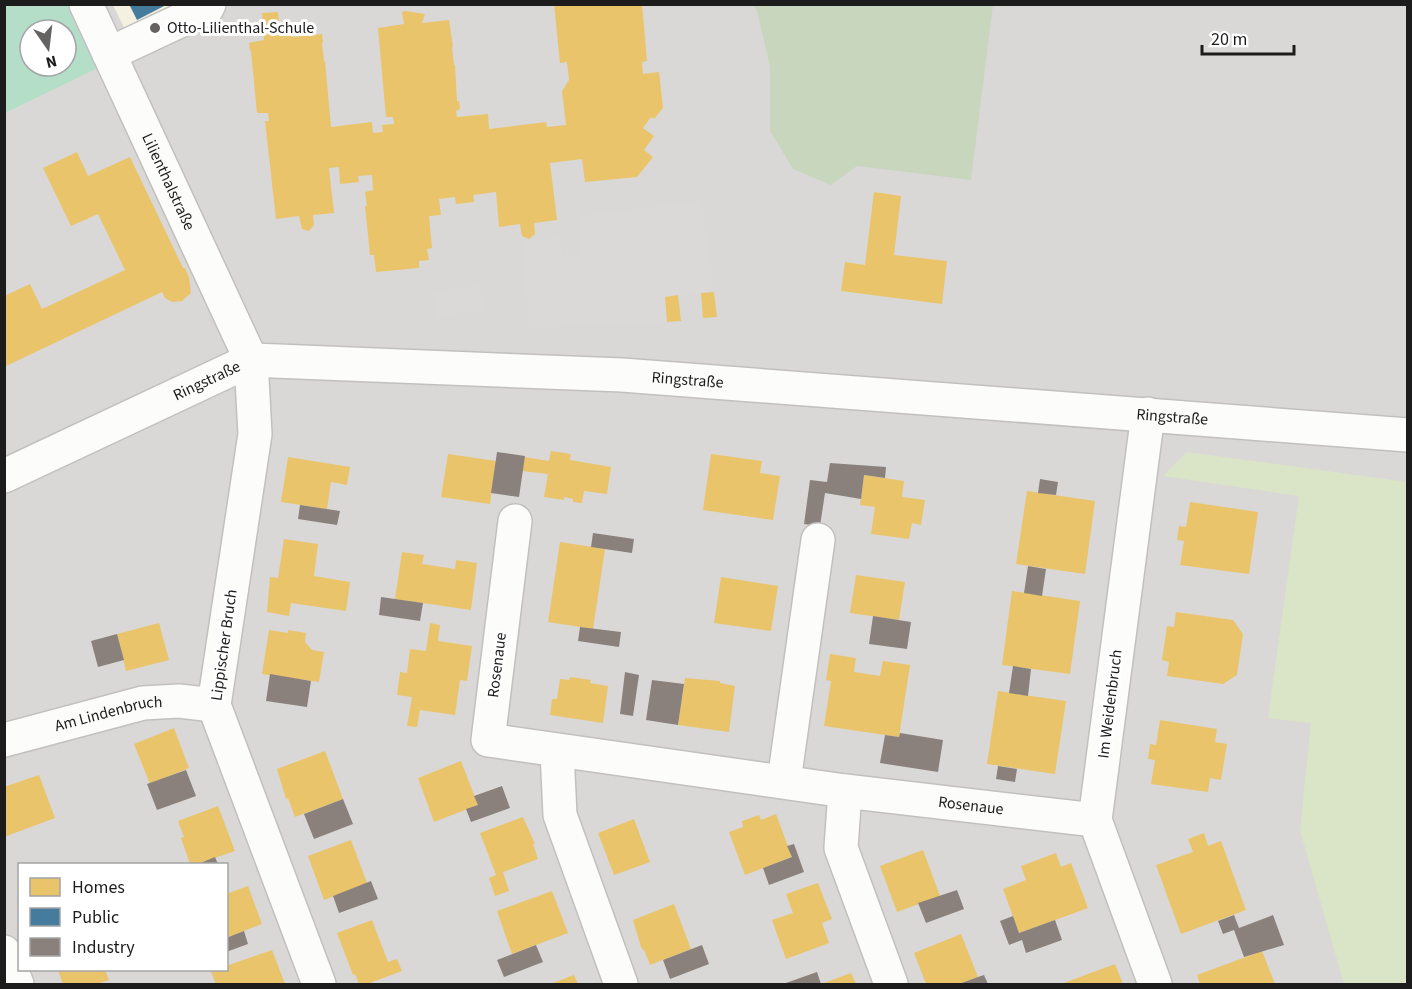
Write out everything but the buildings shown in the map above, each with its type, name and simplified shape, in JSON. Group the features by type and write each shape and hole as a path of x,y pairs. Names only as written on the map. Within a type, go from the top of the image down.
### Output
{"street":[{"name":"Lilienthalstraße","path":"86,4 251,360"},
{"path":"109,54 207,8 209,4"},
{"name":"Ringstraße","path":"4,476 251,360 622,375 1148,414 1403,436"},
{"name":"Lippischer Bruch","path":"251,360 255,434 214,705 319,984"},
{"name":"Im Weidenbruch","path":"1148,414 1095,820 1155,984"},
{"name":"Rosenaue","path":"515,521 488,740 845,791 1095,820"},
{"path":"784,781 818,540"},
{"name":"Am Lindenbruch","path":"4,740 143,704 179,701 214,705"},
{"path":"556,751 560,815 621,984"},
{"path":"845,791 841,848 891,984"},
{"path":"4,952 16,984"}],"shaded area":[{"path":"5,5 1407,5 1407,984 5,984"},
{"name":"Otto-Lilienthal-Schule","path":"113,5 228,5 218,13 136,52"},
{"path":"701,201 714,292 665,297 667,322 529,328 522,241 560,238 562,257 582,255 578,216"},
{"path":"480,285 483,310 436,317 433,292"}],"green space":[{"path":"5,5 68,5 74,18 18,18 18,78 77,78 5,113"},
{"path":"753,5 993,5 971,180 857,166 831,185 793,169 770,131 770,67 757,11"},
{"path":"78,26 98,68 78,78"},
{"path":"1187,452 1407,482 1407,984 1344,984 1300,830 1311,723 1268,718 1299,496 1163,476"}],"place":[{"name":"Otto-Lilienthal-Schule","path":"155,28"}]}
